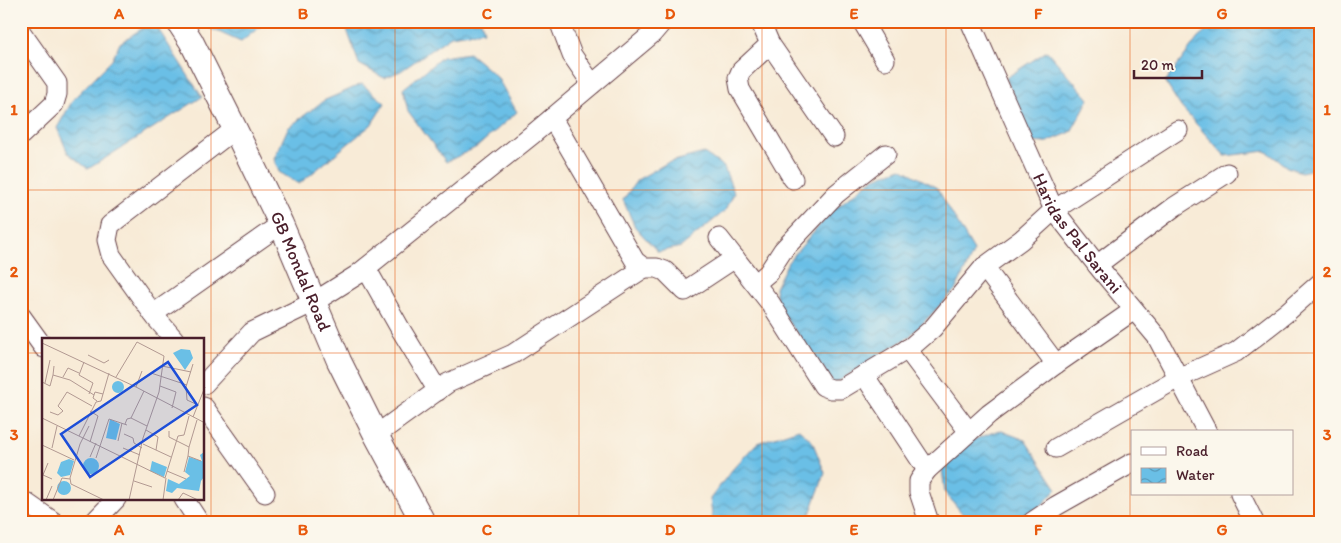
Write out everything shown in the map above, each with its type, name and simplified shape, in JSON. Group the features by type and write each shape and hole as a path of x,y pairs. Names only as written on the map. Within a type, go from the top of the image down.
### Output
{"street":[{"name":"GB Mondal Road","path":"178,21 191,41 281,224 338,361 376,435 415,519"},
{"path":"559,21 572,55 592,84"},
{"path":"205,380 252,332 314,302 366,268 552,118 652,34 663,21"},
{"path":"760,21 770,44 834,137"},
{"path":"862,21 885,60"},
{"name":"Haridas Pal Sarani","path":"970,21 1054,210 1157,337 1178,378 1199,429"},
{"path":"21,32 56,83 57,94 54,104 21,135"},
{"path":"770,44 741,71 738,78 740,89 794,179"},
{"path":"552,118 635,261 644,268"},
{"path":"173,338 153,314 111,255 107,240 110,226 235,129"},
{"path":"719,238 771,304 823,386 831,389 841,389 907,349 933,328 984,267 1021,240 1054,210 1178,130"},
{"path":"756,283 768,273 784,250 836,194 886,154"},
{"path":"1097,265 1174,207 1227,174"},
{"path":"153,314 281,224"},
{"path":"376,435 448,384 513,354 644,268 657,268 666,271 685,291 736,258"},
{"path":"984,267 1056,364"},
{"path":"366,268 438,391"},
{"path":"1056,448 1178,378 1236,352 1286,313 1320,283"},
{"path":"929,522 919,492 919,481 928,470 990,414 1056,364 1134,310"},
{"path":"21,316 42,345"},
{"path":"907,349 969,432"},
{"path":"864,375 928,470"},
{"path":"205,408 265,493"},
{"path":"1032,522 1056,506 1131,464"},
{"path":"1241,496 1254,522"},
{"path":"21,499 54,522"},
{"path":"94,522 115,500"},
{"path":"185,500 199,522"}],"water":[{"path":"153,21 202,97 88,169 68,153 57,128 74,98 112,60 120,43"},
{"path":"204,21 267,21 241,42 207,27"},
{"path":"344,21 481,21 484,31 451,36 401,71 384,78 359,64"},
{"path":"1219,21 1307,21 1320,36 1320,168 1301,172 1287,167 1266,151 1225,156 1181,107 1165,82 1198,38"},
{"path":"1047,51 1089,99 1071,132 1045,143 1031,142 1006,78"},
{"path":"469,53 497,77 517,112 477,147 446,162 408,111 403,89 442,57"},
{"path":"362,84 385,103 371,125 299,184 279,172 274,159 288,128 323,101"},
{"path":"704,153 724,167 734,193 726,210 681,247 658,252 635,227 623,200 637,180 667,163"},
{"path":"901,168 937,188 974,251 956,289 910,336 834,384 778,307 775,288 788,262 833,210 873,179"},
{"path":"799,429 812,441 825,473 807,522 713,522 710,499 731,471 757,443"},
{"path":"999,430 1025,440 1057,489 1041,506 1015,522 969,522 945,492 942,469 971,441"}]}
